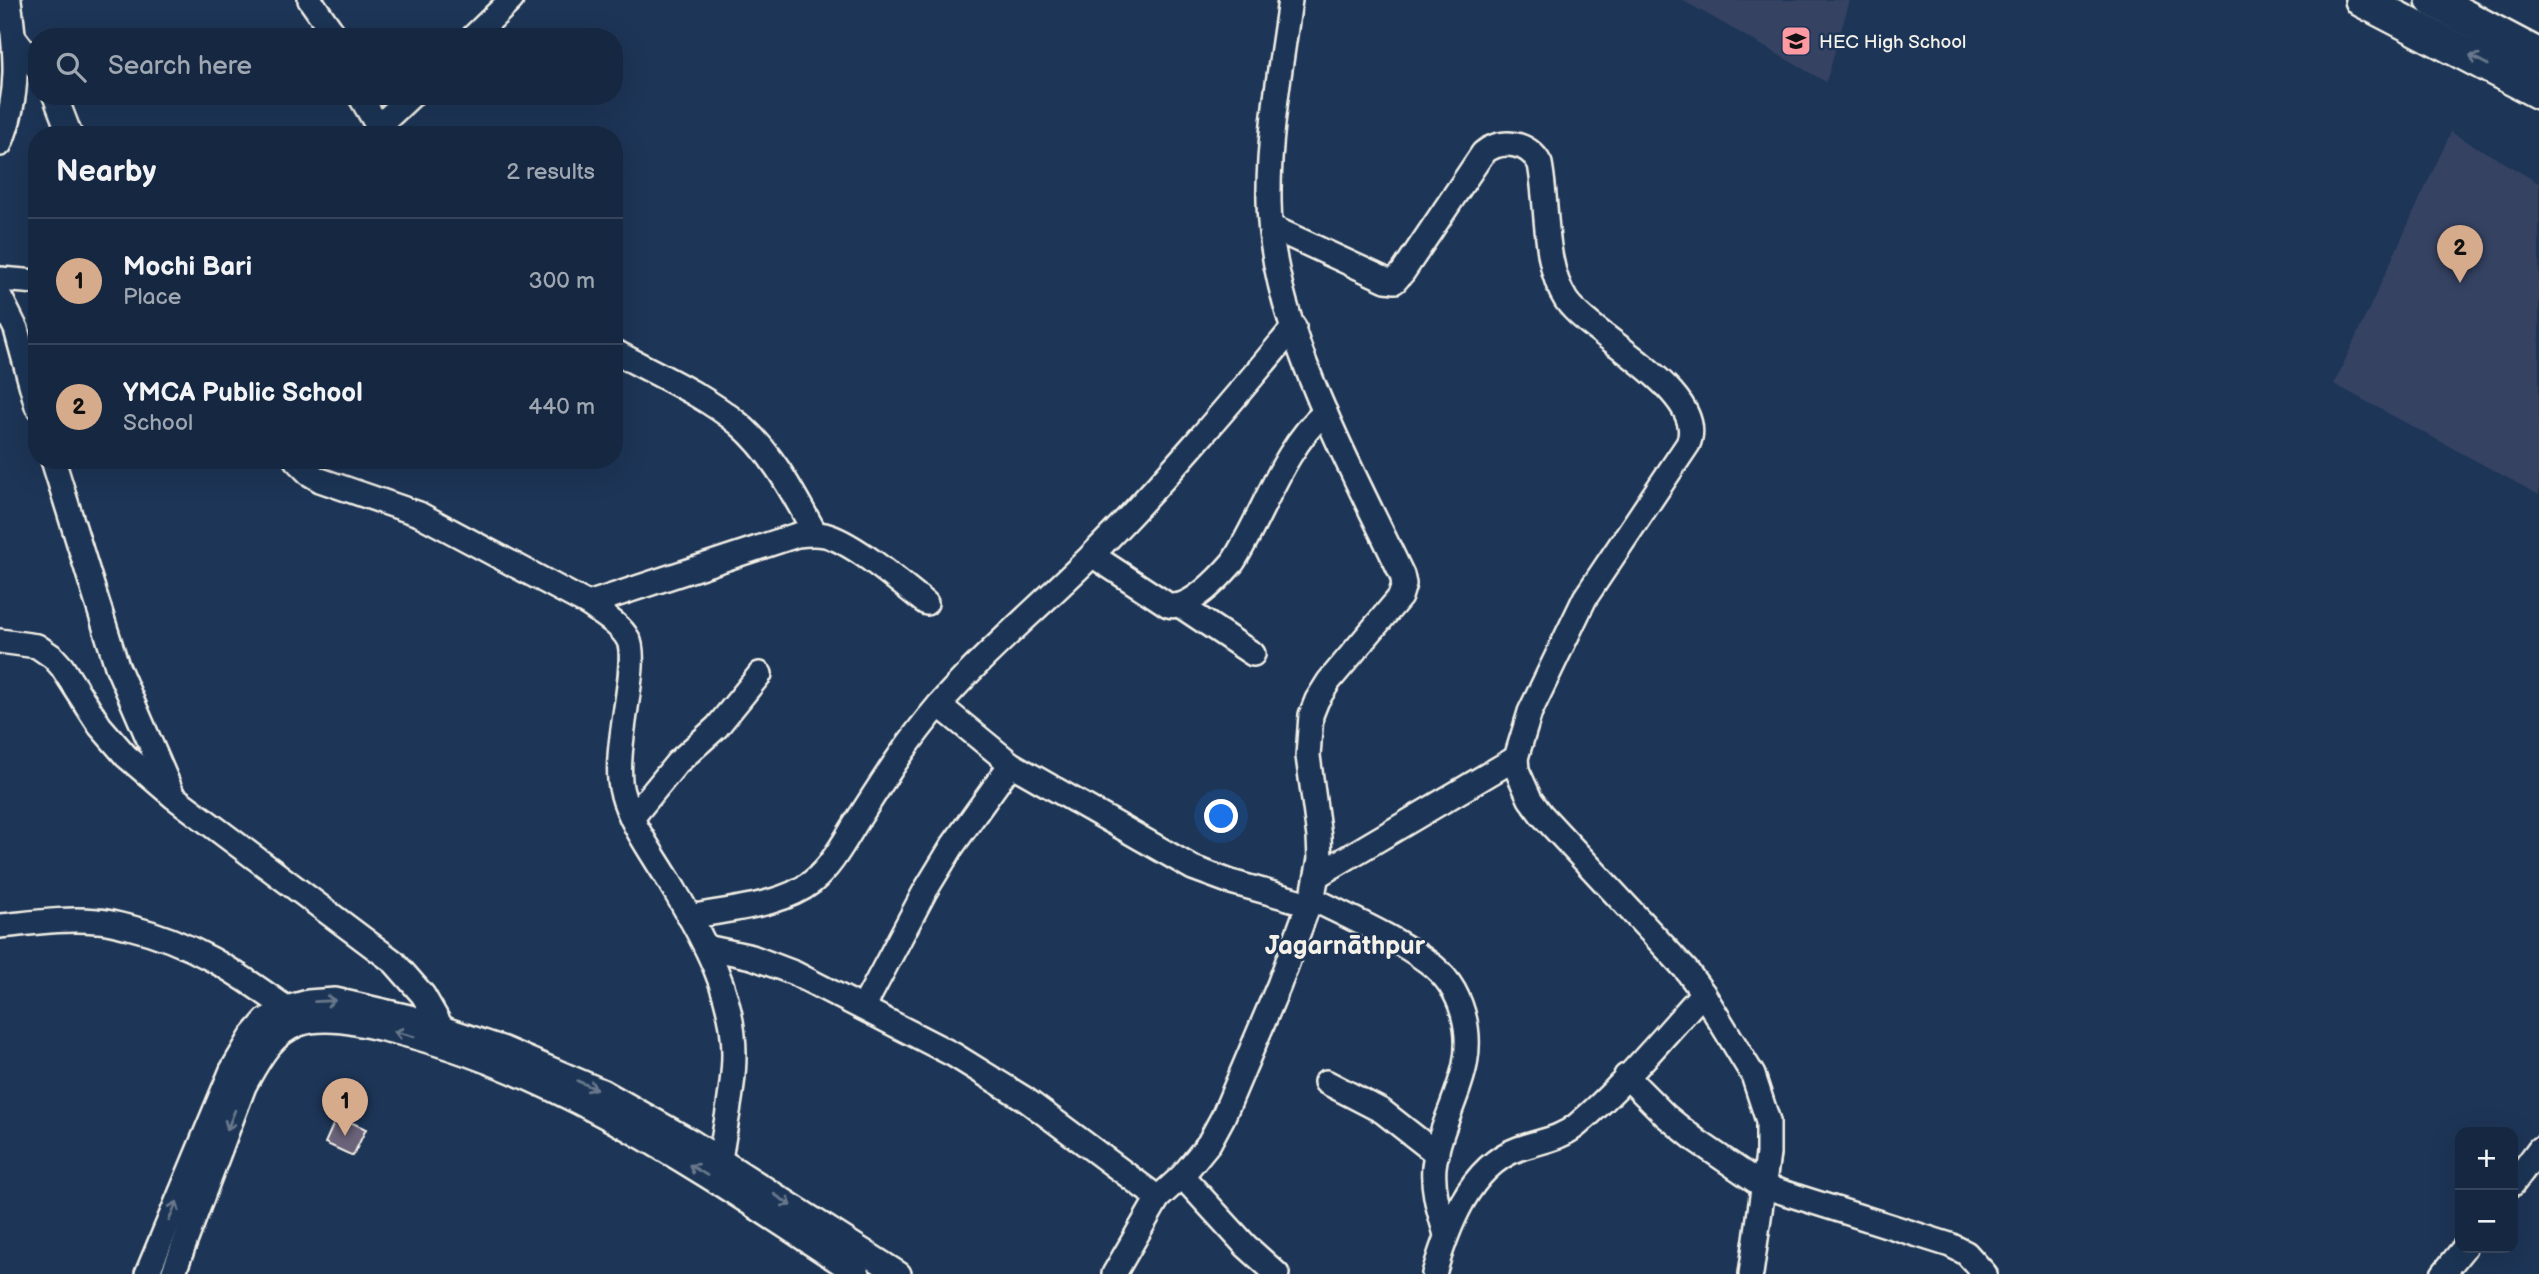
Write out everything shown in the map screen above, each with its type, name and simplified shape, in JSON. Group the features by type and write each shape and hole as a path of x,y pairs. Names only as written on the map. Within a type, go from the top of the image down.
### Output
{"street":[{"path":"0,144 14,99 17,69 7,35 9,0"},
{"path":"310,0 330,28"},
{"path":"482,28 511,0"},
{"path":"1114,1274 1158,1198 1182,1176 1209,1143 1223,1117 1279,985 1318,875 1319,836 1308,756 1311,715 1317,700 1341,666 1394,606 1404,584 1325,412 1282,296 1269,202 1274,117 1290,0"},
{"path":"2362,0 2539,92"},
{"path":"2433,0 2539,56"},
{"path":"7,35 28,58"},
{"path":"58,105 67,126"},
{"path":"365,105 377,126"},
{"path":"384,126 403,105"},
{"path":"1271,227 1386,281 1395,281 1483,153 1490,147 1503,144 1524,147 1531,151 1540,164 1553,269 1566,299 1589,323 1659,378 1675,395 1686,414 1691,431 1688,444 1585,598 1530,712 1516,758 1523,785 1541,814 1687,971 1753,1075 1764,1102 1770,1137 1751,1274"},
{"path":"0,278 28,281"},
{"path":"0,297 16,329 28,372"},
{"path":"690,917 783,898 814,881 838,850 907,743 939,705 975,666 1092,555 1191,451 1294,327"},
{"path":"623,356 708,404 741,426 784,477 815,533"},
{"path":"1181,606 1210,586 1233,562 1297,442 1325,412"},
{"path":"56,469 117,666 174,797"},
{"path":"305,469 320,480 419,514 588,604 628,639 631,648 619,768 621,789 632,818 706,947 727,1004 734,1054 720,1160"},
{"path":"588,604 797,535 815,533 828,536 856,551 926,603"},
{"path":"1092,555 1168,605 1181,606 1253,654"},
{"path":"0,641 37,646 52,657 62,667 113,743 174,797 394,962 423,995 442,1028"},
{"path":"632,818 677,763 717,727 760,674"},
{"path":"939,705 1011,764 1193,867 1231,882 1310,901 1409,949 1446,978 1458,996 1468,1031 1467,1058 1437,1154 1433,1180 1446,1235"},
{"path":"1318,875 1516,758"},
{"path":"863,1008 925,891 953,845 1011,764"},
{"path":"0,926 54,920 99,920 146,931 189,946 232,969 286,1008"},
{"path":"706,947 773,964 954,1055 1072,1133 1158,1198"},
{"path":"1434,1274 1446,1235 1465,1197 1497,1161 1518,1149 1562,1135 1585,1118 1703,993"},
{"path":"147,1274 232,1070 252,1036 266,1020 286,1008 308,1002 335,1000 409,1017 504,1049 602,1091 720,1160 899,1274"},
{"path":"173,1274 244,1086 259,1059 271,1043 286,1031 301,1023 320,1021 354,1022 405,1033 471,1055 550,1087 587,1105 701,1171 858,1274"},
{"path":"1626,1076 1666,1116 1697,1141 1763,1186 1950,1245 1966,1254 1985,1274"},
{"path":"1326,1082 1382,1111 1437,1154"},
{"path":"2518,1177 2539,1149"},
{"path":"1182,1176 1246,1246 1277,1274"},
{"path":"2443,1274 2459,1253"}],"shaded area":[{"name":"HEC High School","path":"1682,0 1850,0 1826,82"},
{"path":"2451,132 2539,183 2539,495 2334,384"}],"building":[{"path":"337,1116 366,1129 353,1156 325,1143"}],"place":[{"name":"HEC High School","path":"1796,41"},
{"name":"YMCA Public School","path":"2460,283"},
{"name":"Mochi Bari","path":"345,1136"}],"district":[{"name":"Jagarnāthpur","path":"1345,945"}]}
